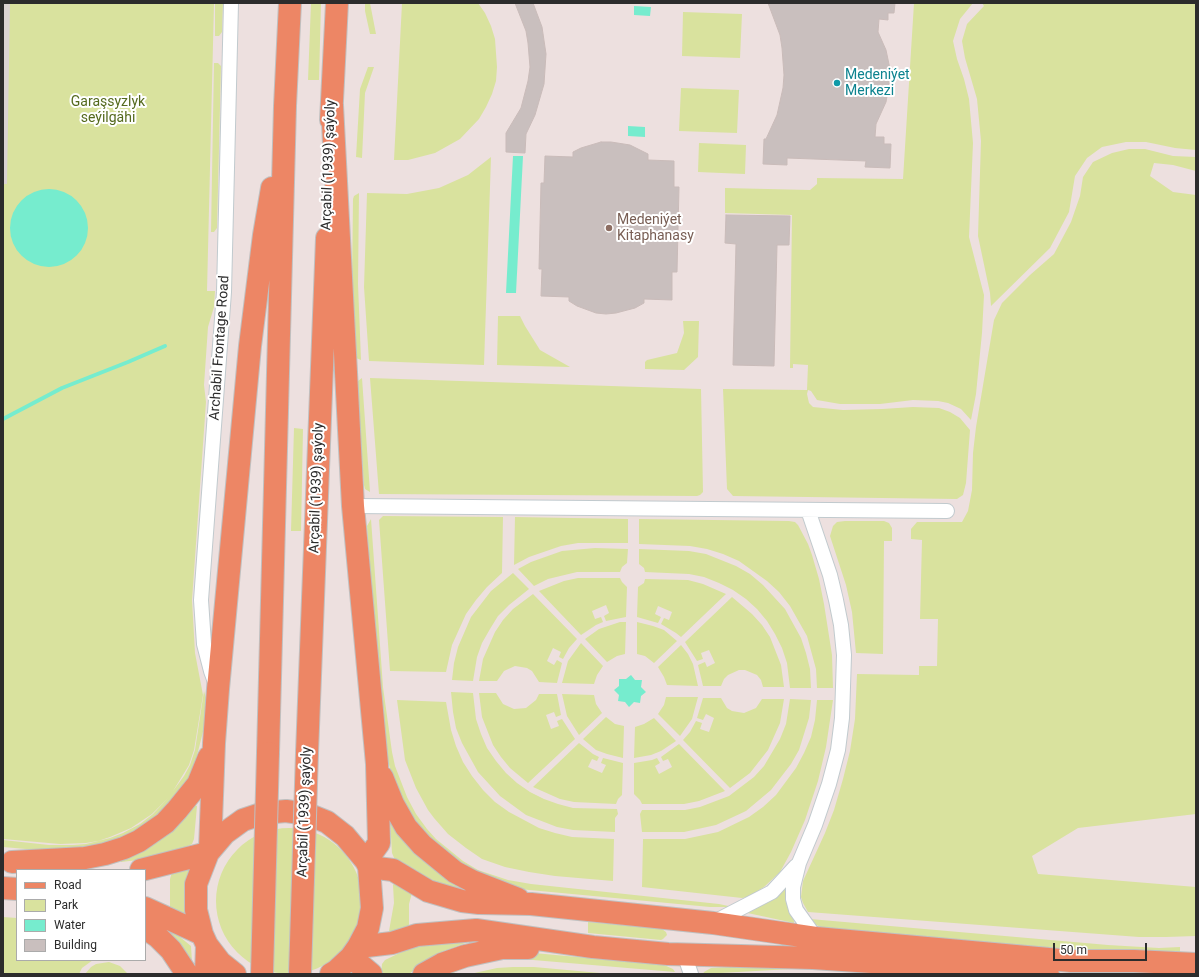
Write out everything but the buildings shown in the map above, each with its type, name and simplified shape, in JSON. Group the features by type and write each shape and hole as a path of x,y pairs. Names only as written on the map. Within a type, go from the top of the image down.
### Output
{"main road":[{"path":"262,974 285,106 290,3"},
{"name":"Arçabil (1939) şaýoly","path":"300,974 307,753 337,3"},
{"path":"331,974 355,952 368,928 372,908 368,864 379,843 377,764 353,506 332,105"},
{"path":"206,974 205,940 196,910 196,884 209,851 218,689 250,346 264,235 285,106"},
{"path":"8,861 84,858 105,854 139,841 165,822 198,784 214,743"},
{"path":"377,764 393,804 406,826 422,845 455,872 472,881 531,904"},
{"path":"145,869 209,851 225,833 243,820 264,813 286,811 307,814 328,822 345,836 368,864 392,870 428,891 462,901 479,903 531,904 713,923 816,938 1071,961 1134,961 1196,964"},
{"path":"8,861 67,869"},
{"path":"3,888 16,889"},
{"path":"146,909 205,940 220,962 235,974"},
{"path":"146,929 158,937 171,950 188,974"},
{"path":"355,952 417,935 476,930 593,947 688,964 813,958 1048,974"},
{"path":"424,974 442,964 465,956 502,948 593,947"},
{"path":"355,952 371,974"}],"street":[{"name":"Archabil Frontage Road","path":"218,689 211,671 204,644 201,600 224,292 231,3"},
{"path":"353,506 947,511"},
{"path":"808,510 830,575 841,625 844,655 844,689 838,750 818,818 799,863 792,887 792,899 796,910 816,938"},
{"path":"713,923 772,892 799,863"}],"green space":[{"name":"Garaşsyzlyk seýilgähi","path":"3,3 214,3 207,291 215,291 214,307 208,327 204,385 206,402 192,600 195,653 203,695 194,750 189,765 173,791 190,765 195,750 204,691 207,702 204,728 194,767 181,792 144,829 99,847 49,851 3,847 3,840 49,845 86,844 98,841 60,844 3,839","holes":["168,798 153,814 140,824 123,833 98,841 131,828 152,814"]},
{"path":"215,3 223,3 222,32 219,36 215,36"},
{"path":"311,3 321,3 319,80 308,80"},
{"path":"365,3 370,3 376,34 370,34 365,11"},
{"path":"402,3 478,3 485,13 495,39 497,67 496,81 486,107 479,119 460,139 435,153 408,160 394,160"},
{"path":"914,3 973,3 960,19 953,41 969,99 973,143 969,237 984,295 976,394 971,420 961,409 948,403 938,401 913,400 880,404 840,404 817,400 811,391 808,390 807,394 809,403 813,407 843,410 913,407 939,408 960,418 970,430 966,483 963,495 957,499 733,496 727,489 723,389 807,390 808,365 793,364 793,368 790,368 792,215 725,213 725,188 810,190 817,184 817,178 903,179"},
{"path":"982,3 1196,3 1196,150 1175,148 1146,142 1126,142 1102,147 1087,158 1075,176 1069,212 1050,248 991,306 990,293 978,236 981,141 977,99 965,58 962,41 967,24 984,6"},
{"path":"683,12 742,14 740,58 682,56"},
{"path":"214,63 218,63 221,66 217,228 214,232 211,232"},
{"path":"368,67 374,67 365,93 362,158 356,157 360,89"},
{"path":"681,88 739,90 737,133 679,131"},
{"path":"699,143 746,145 745,174 698,172"},
{"path":"1129,149 1145,149 1173,156 1196,157 1196,171 1173,165 1154,163 1150,176 1173,192 1196,195 1196,814 1078,828 1032,856 1038,874 1196,887 1196,936 1139,937 808,912 801,897 803,881 825,833 834,810 843,779 850,751 855,719 857,674 919,675 919,666 937,666 938,619 920,619 922,540 911,539 911,529 917,522 962,522 968,511 972,490 973,453 976,427 994,320 1002,303 1054,254 1071,222 1080,196 1083,177 1093,162 1112,153"},
{"path":"491,157 484,365 369,361 364,287 367,193 407,194 439,188 468,175"},
{"path":"359,193 358,284 361,360 356,358 352,285 353,199 354,196"},
{"path":"498,316 520,316 540,350 570,367 497,365"},
{"path":"683,321 699,321 698,357 684,370 645,369 645,362 647,360 677,353 684,333"},
{"path":"362,378 370,492 365,489 364,485 357,384"},
{"path":"370,378 701,389 703,492 697,496 379,494"},
{"path":"294,428 303,429 301,531 291,531"},
{"path":"383,516 503,517 502,573 487,587 466,614 452,645 446,672 390,671 379,520"},
{"path":"515,517 628,519 628,543 578,543 561,546 529,557 514,565"},
{"path":"371,519 383,687 392,752 395,766 407,797 416,814 436,839 463,861 478,870 508,880 531,884 719,904 733,907 710,907 519,889 502,885 444,855 410,815 395,785 385,751 381,725 367,526"},
{"path":"639,519 795,522 808,544 819,579 832,655 833,688 817,688 816,669 807,636 790,606 779,592 767,581 739,561 707,549 690,546 639,544"},
{"path":"884,521 889,523 892,528 892,541 884,541 883,654 856,653 852,612 846,585 830,536 833,526 837,522"},
{"path":"595,548 628,549 627,563 622,567 620,572 577,572 548,579 534,586 518,569 531,562 562,551"},
{"path":"639,549 689,551 706,554 736,566 750,574 763,585 785,609 801,638 810,669 811,688 790,688 787,663 782,648 767,621 746,599 733,590 704,577 689,574 645,572 644,568 639,564"},
{"path":"513,573 529,589 498,616 490,629 482,643 477,657 473,681 452,680 458,647 471,617 491,591"},
{"path":"578,578 620,578 627,587 626,617 606,621 604,616 609,613 606,605 592,611 595,619 601,617 603,622 581,635 539,591 564,581"},
{"path":"645,579 688,580 703,584 726,594 681,637 661,624 664,618 669,620 672,612 658,606 655,614 661,617 658,623 637,617 638,587 644,583"},
{"path":"533,594 577,639 569,648 563,659 559,657 561,652 553,648 547,661 554,665 557,660 562,663 557,683 539,682 532,671 527,668 515,666 504,671 497,681 479,681 483,659 495,632 513,609"},
{"path":"732,597 752,614 770,637 781,665 784,687 763,687 761,680 757,675 745,670 739,670 728,675 724,679 721,686 703,686 698,665 705,662 707,667 715,663 709,650 701,653 703,659 697,661 685,642"},
{"path":"620,622 626,622 625,654 617,656 607,662 585,639 599,629"},
{"path":"637,622 664,630 677,641 654,663 645,656 637,654"},
{"path":"581,643 603,666 597,675 594,684 562,683 568,661"},
{"path":"681,645 693,664 698,686 667,685 658,667"},
{"path":"451,692 473,693 476,719 487,748 506,773 517,783 544,799 573,808 617,809 618,814 615,818 615,832 573,830 557,827 526,815 500,796 478,772 462,743 456,728"},
{"path":"479,693 496,693 503,704 514,709 526,708 536,700 539,694 557,694 561,715 556,717 554,712 546,715 551,729 559,726 557,721 562,719 575,739 528,783 510,768 493,745 482,717"},
{"path":"562,694 594,695 596,704 602,713 579,735 567,716"},
{"path":"666,697 698,697 692,719 680,736 658,714 664,705"},
{"path":"703,698 721,698 727,708 732,711 744,713 756,708 762,699 784,699 780,723 768,750 750,773 730,788 683,740 690,732 696,721 702,723 700,729 709,732 714,718 706,714 703,720 697,718"},
{"path":"790,699 811,700 809,718 799,750 791,764 771,790 746,811 716,825 684,832 642,832 640,814 642,810 685,810 700,807 729,796 754,777 764,766 780,739 786,724"},
{"path":"397,700 446,702 451,730 463,762 483,790 495,802 509,812 539,828 555,833 572,837 614,839 613,881 555,876 505,867 482,859 448,834 428,810 416,788 405,760"},
{"path":"817,700 833,700 826,747 818,781 805,820 791,852 780,872 764,887 748,897 742,898 642,887 643,839 685,839 718,832 749,817 776,795 796,768 811,737 815,720"},
{"path":"606,717 615,724 624,726 623,758 596,750 583,739"},
{"path":"654,718 676,741 661,751 651,755 634,758 635,727"},
{"path":"579,743 599,757 597,761 592,759 588,767 602,773 606,765 601,763 603,758 623,763 622,795 616,804 574,802 560,799 533,787"},
{"path":"679,744 725,791 699,801 684,804 642,804 634,794 634,763 657,758 660,763 655,766 659,774 672,767 668,759 663,761 661,757"},
{"path":"195,805 197,806 194,839 192,844 181,849 146,859 121,862 121,860"},
{"path":"390,820 457,885 459,889 435,883 395,860 392,853"},
{"path":"289,828 310,831 317,834 335,845 345,855 359,880 362,901 359,922 356,929 345,947 335,957 310,971 289,974 268,971 261,968 243,957 233,947 219,922 216,901 219,880 222,873 233,855 243,845 268,831"},
{"path":"190,869 185,885 186,915 170,907 170,879 172,872"},
{"path":"791,878 794,923 743,912"},
{"path":"395,882 412,893 409,904 409,929 391,934 389,931 394,903 393,885"},
{"path":"3,917 16,918 16,961 92,961 82,968 79,974 3,974"},
{"path":"810,919 1108,945 1159,948 1180,947 1180,952 1082,951 821,927 814,924"},
{"path":"588,922 662,929 667,935 661,940 588,933"},
{"path":"159,925 175,933 191,946 192,962"},
{"path":"468,941 439,953 409,974 381,974 382,964 385,960 408,949 424,944"},
{"path":"534,953 664,965 673,969 675,972 514,959 497,960 471,965 451,974 438,974 458,963"},
{"path":"109,962 120,966 128,974 85,974 96,964"},
{"path":"791,964 791,969 703,974 711,968"},
{"path":"534,967 611,974 470,974 497,968"}],"shaded area":[{"path":"3,3 10,3 7,184 3,184"}],"water":[{"path":"634,6 651,7 650,16 634,15"},
{"path":"628,126 645,127 645,137 628,136"},
{"path":"513,156 523,156 516,293 506,293"},
{"path":"49,189 64,192 71,196 81,206 85,213 88,228 85,243 81,250 71,260 64,264 49,267 34,264 27,260 17,250 13,243 10,228 13,213 17,206 27,196 34,192"},
{"path":"631,675 635,680 642,680 641,687 646,692 641,696 640,703 634,702 629,707 625,702 618,701 619,695 614,690 619,686 619,679 626,679"}],"waterway":[{"path":"3,419 62,388 165,346"}],"place":[{"name":"Medeniýet Merkezi","path":"837,83"},
{"name":"Medeniýet Kitaphanasy","path":"609,228"}]}
